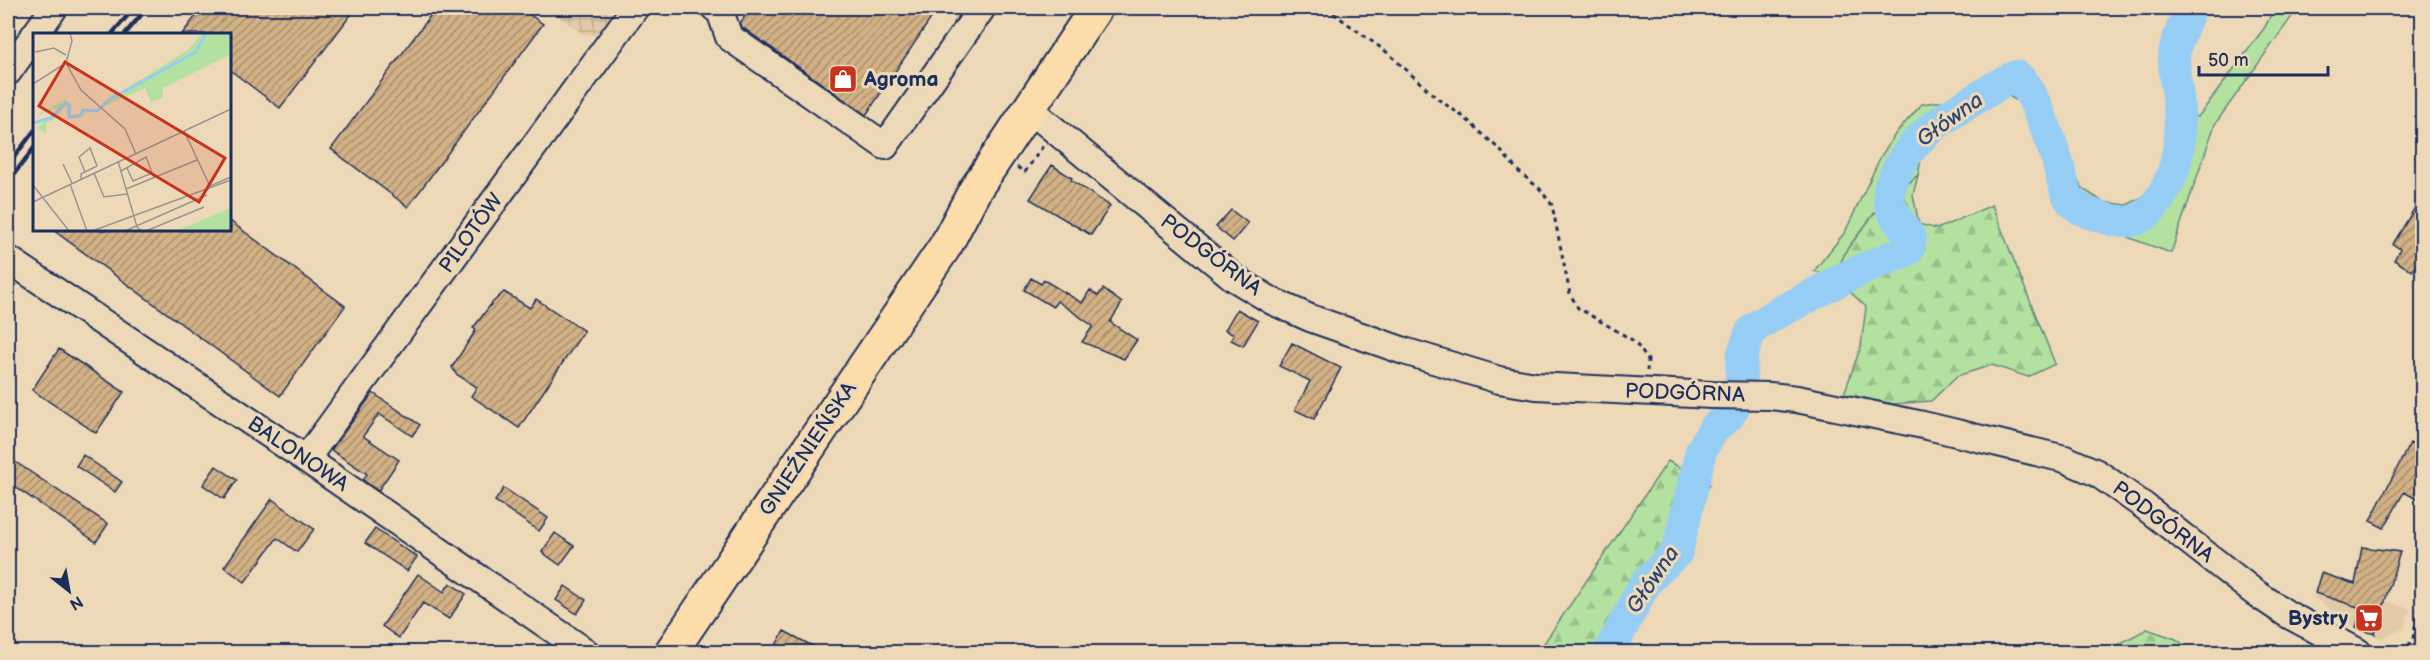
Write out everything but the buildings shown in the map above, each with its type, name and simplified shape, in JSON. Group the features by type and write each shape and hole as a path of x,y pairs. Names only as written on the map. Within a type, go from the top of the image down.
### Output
{"main road":[{"name":"GNIEŹNIEŃSKA","path":"946,245 975,190 1038,124 1096,8"},
{"name":"GNIEŹNIEŃSKA","path":"671,652 946,245 1011,163 1118,8"}],"street":[{"path":"36,33 54,8"},
{"name":"PILOTÓW","path":"306,459 635,8"},
{"path":"719,9 729,37 885,146 982,8"},
{"path":"8,72 33,37"},
{"name":"PODGÓRNA","path":"1038,124 1099,169 1234,278 1272,301 1301,314 1404,351 1499,380 1536,386 1770,396 1826,404 2027,448 2065,459 2097,473 2144,506 2254,592 2324,636 2358,652"},
{"name":"BALONOWA","path":"8,259 306,459 586,652"}],"path":[{"path":"1326,8 1388,53 1438,99 1465,118 1501,151 1519,172 1540,189 1552,205 1570,294 1578,308 1634,341 1648,360 1644,392"},
{"path":"1011,163 1026,172 1038,124"},
{"path":"2401,652 2413,638 2422,594"}],"shaded area":[{"path":"547,8 628,8 610,33 585,35"},
{"path":"2315,593 2361,607 2365,595 2410,609 2404,628 2382,638 2356,628 2313,597"}],"green space":[{"path":"2164,8 2199,8 2179,70 2188,115 2198,117 2265,27 2274,8 2298,8 2215,124 2171,253 2130,238 2069,206 2055,187 2048,160 2021,103 2009,96 1994,97 1932,134 1923,149 1918,175 1874,214 1848,248 1834,276 1814,271 1845,232 1881,156 1896,133 1922,104 1952,100 2015,67 2031,73 2054,122 2070,167 2083,189 2103,202 2127,205 2144,196 2164,170 2171,145 2167,52 2174,26 2170,10"},
{"path":"1918,175 1913,195 1919,224 1937,229 1992,205 2055,364 2028,377 1992,365 1957,376 1931,401 1893,404 1844,394 1861,346 1866,307 1834,276 1848,248 1874,214"},
{"path":"1668,461 1710,484 1624,652 1538,652"},
{"path":"2147,629 2176,639 2193,652 2104,652"}],"waterway":[{"name":"Główna","path":"1609,652 1646,582 1677,552 1701,451 1714,428 1728,417 1734,407 1741,378 1742,356 1750,333 1776,314 1854,273 1908,250 1911,239 1892,209 1889,194 1894,177 1914,145 1940,121 2016,76 2024,84 2036,104 2065,189 2073,203 2087,212 2115,221 2127,222 2138,219 2149,212 2162,195 2178,154 2180,126 2174,53 2190,8"}],"railway":[{"path":"113,33 134,8"},
{"path":"126,33 147,8"},
{"path":"8,165 33,132"},
{"path":"8,182 33,149"}],"place":[{"name":"Agroma","path":"843,79"},
{"name":"Bystry","path":"2369,618"}]}
